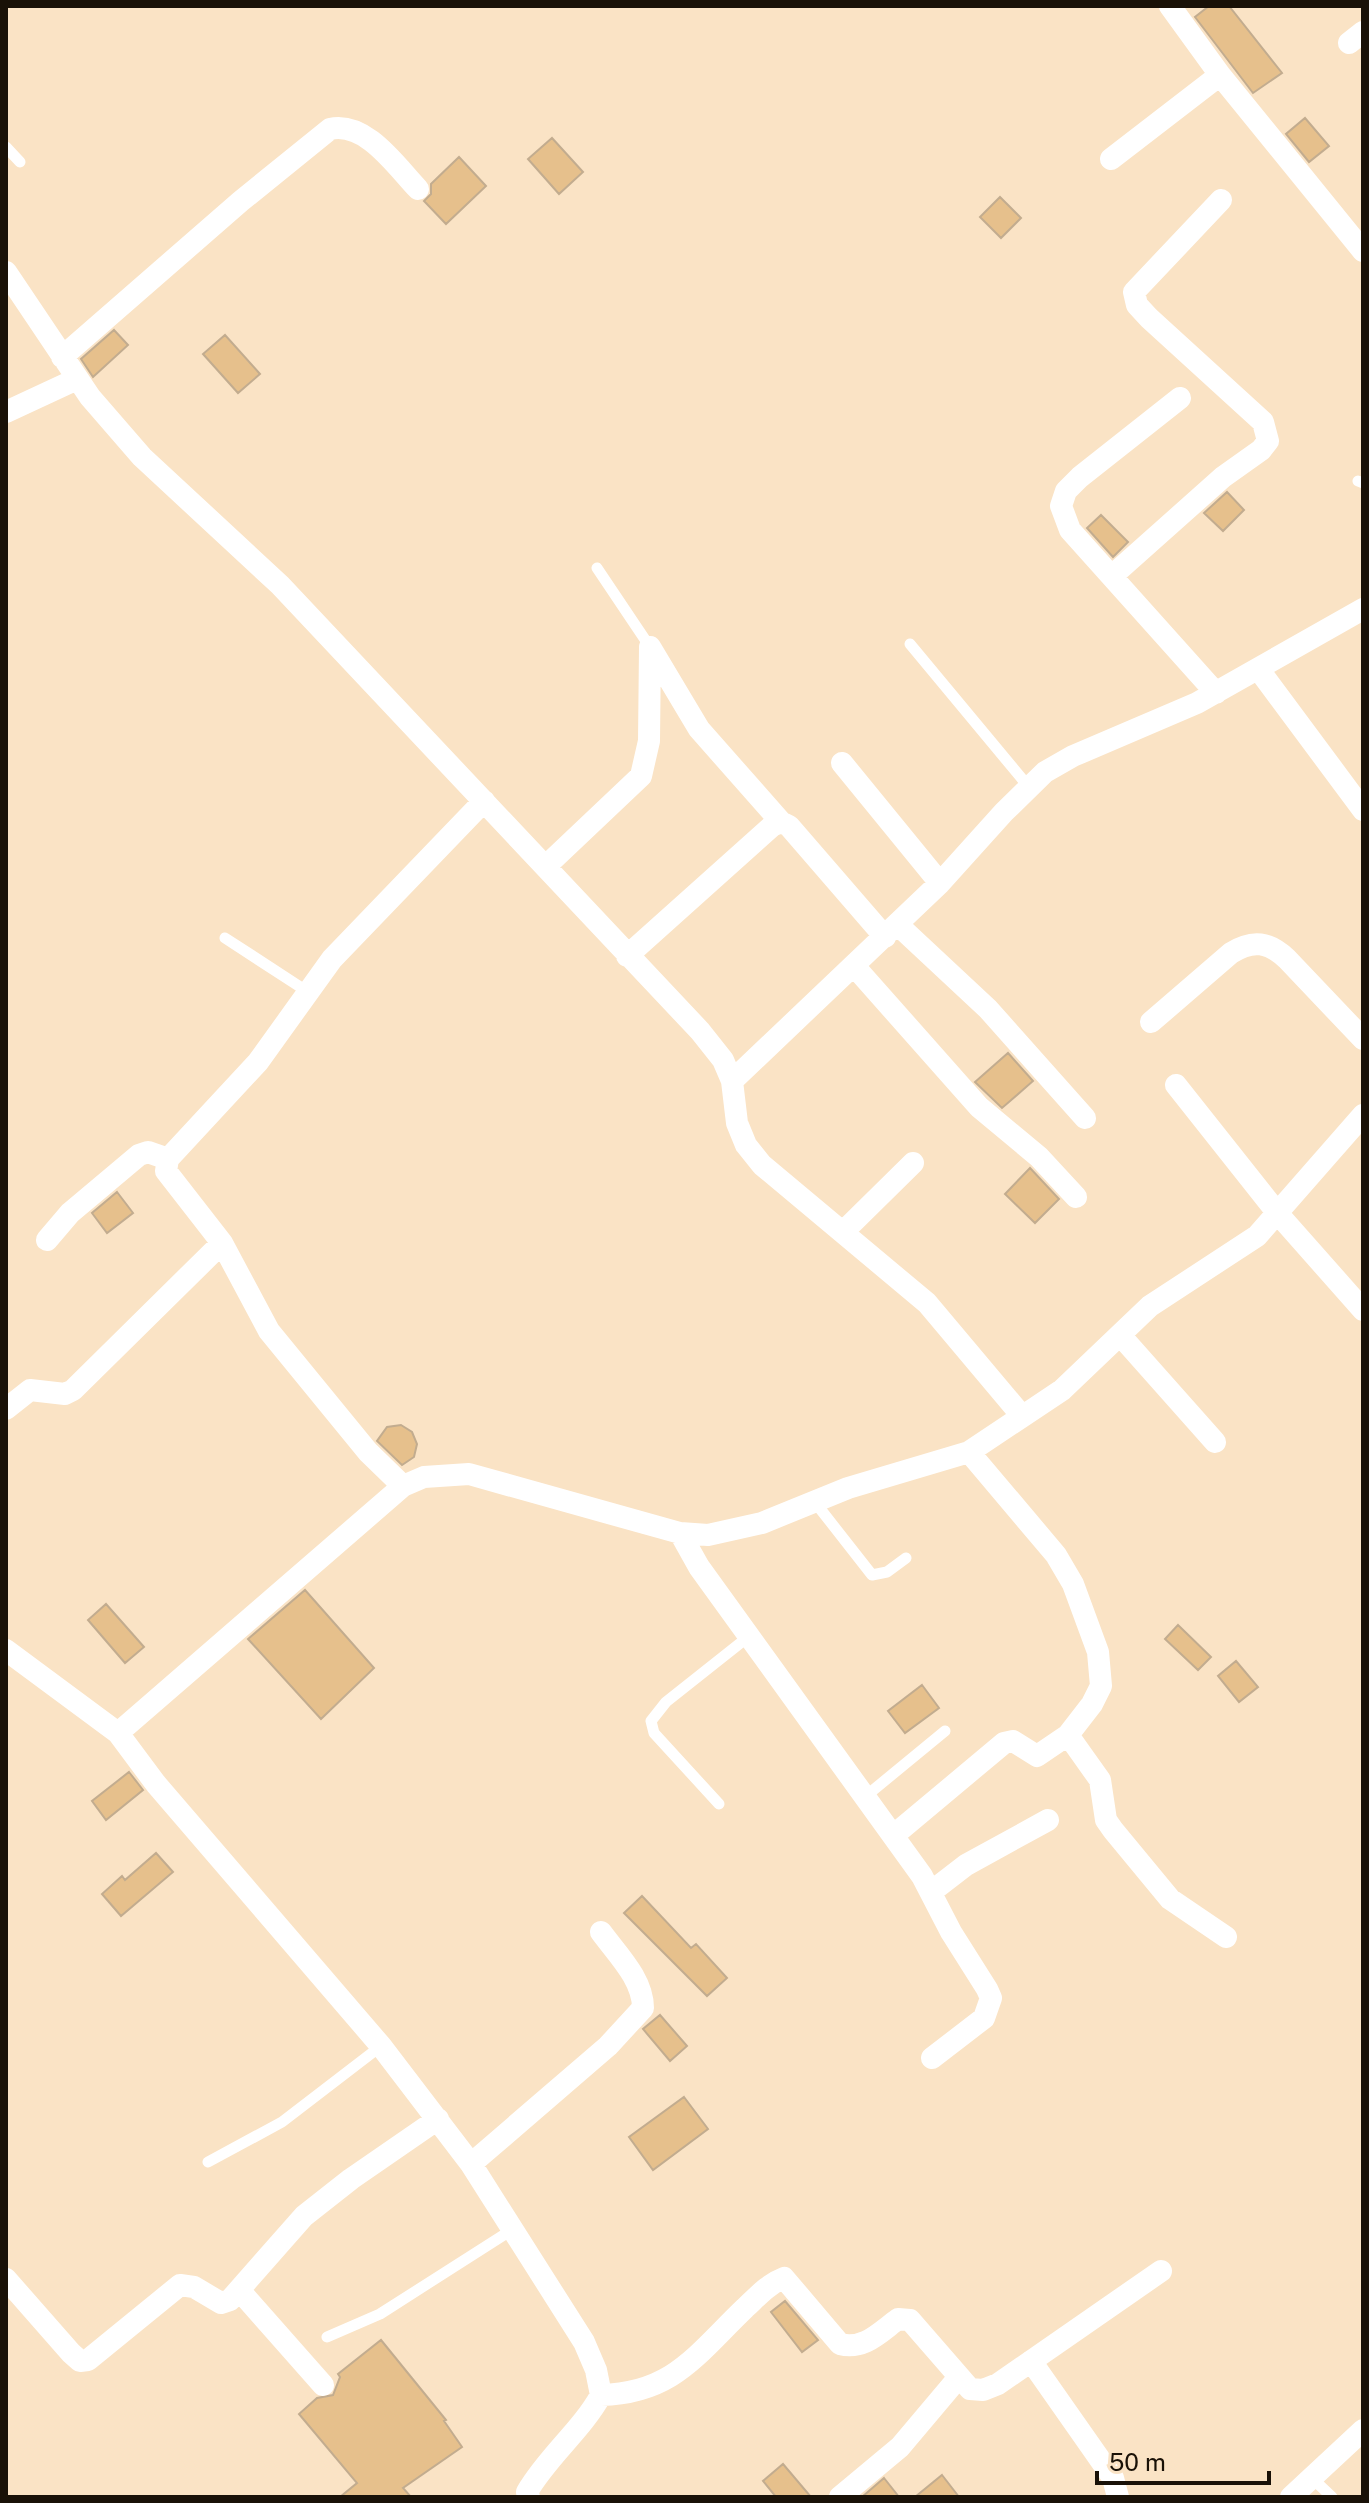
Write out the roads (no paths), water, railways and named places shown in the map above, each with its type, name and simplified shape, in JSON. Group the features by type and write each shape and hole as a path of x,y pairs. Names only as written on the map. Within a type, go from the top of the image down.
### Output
{"street":[{"path":"1170,6 1220,75 1363,251"},
{"path":"1111,159 1220,75"},
{"path":"62,357 330,129 341,126 368,139 418,189"},
{"path":"1113,575 1268,441 1269,432 1263,422 1149,318 1137,305 1134,292 1221,200"},
{"path":"6,272 77,379 142,457 280,585 700,1031 723,1060 732,1081 737,1123 746,1145 782,1184 844,1231 927,1303 1022,1416"},
{"path":"6,412 77,379"},
{"path":"1180,398 1066,491 1061,506 1063,516 1216,693"},
{"path":"732,1081 940,883 1028,786 1073,756 1216,693 1363,609"},
{"path":"546,866 641,776 649,741 650,647"},
{"path":"650,647 699,729 781,822 789,826 891,931 988,1009 1085,1118"},
{"path":"1259,670 1363,810"},
{"path":"842,763 940,883"},
{"path":"403,1486 368,1452 269,1331 222,1243 166,1171 168,1159 258,1062 332,959 484,801"},
{"path":"627,956 772,826 781,822"},
{"path":"1151,1022 1231,953 1245,944 1261,943 1274,947 1287,959 1363,1039"},
{"path":"855,967 979,1107 1039,1157 1076,1197"},
{"path":"1176,1085 1279,1215 1363,1310"},
{"path":"118,1733 403,1486 424,1477 469,1474 680,1533 708,1535 762,1523 813,1501 969,1452 1086,1370 1150,1306 1240,1249 1279,1215 1363,1115"},
{"path":"47,1240 70,1213 139,1155 148,1152 168,1159"},
{"path":"844,1231 913,1163"},
{"path":"6,1409 30,1390 65,1394 73,1390 222,1243"},
{"path":"1120,1335 1215,1442"},
{"path":"894,1835 1004,1743 1013,1741 1037,1756 1068,1735 1092,1704 1101,1686 1098,1652 1083,1608 1056,1555 969,1452"},
{"path":"680,1533 699,1567 748,1637 894,1835 931,1892 991,1998 984,2018 932,2058"},
{"path":"6,1650 118,1733 156,1784 381,2046 471,2164 584,2342 596,2370 601,2395 590,2416 539,2471 527,2492 529,2497"},
{"path":"1068,1735 1100,1780 1106,1820 1113,1830 1170,1899 1226,1937"},
{"path":"931,1892 975,1859 1048,1820"},
{"path":"471,2164 608,2046 643,2008 643,1995 637,1981 601,1932"},
{"path":"6,2279 80,2361 98,2355 180,2285 194,2287 221,2303 240,2291 304,2216 351,2179 438,2119"},
{"path":"601,2395 634,2394 670,2377 763,2291 784,2278 840,2344 853,2348 865,2344 898,2319 910,2320 922,2330 970,2389 983,2390 1031,2361 1161,2271"},
{"path":"240,2291 323,2385"},
{"path":"1031,2361 1113,2478 1118,2497"},
{"path":"840,2497 900,2447 959,2377"},
{"path":"1291,2497 1363,2430"}],"lane":[{"path":"6,147 20,162"},
{"path":"597,568 650,647"},
{"path":"910,644 1028,786"},
{"path":"225,938 308,992"},
{"path":"813,1501 872,1575 880,1575 906,1558"},
{"path":"719,1804 654,1733 651,1721 666,1702 748,1637"},
{"path":"866,1796 945,1731"},
{"path":"208,2162 282,2122 381,2046"},
{"path":"327,2337 380,2314 513,2229"},
{"path":"1313,2479 1332,2497"}]}
